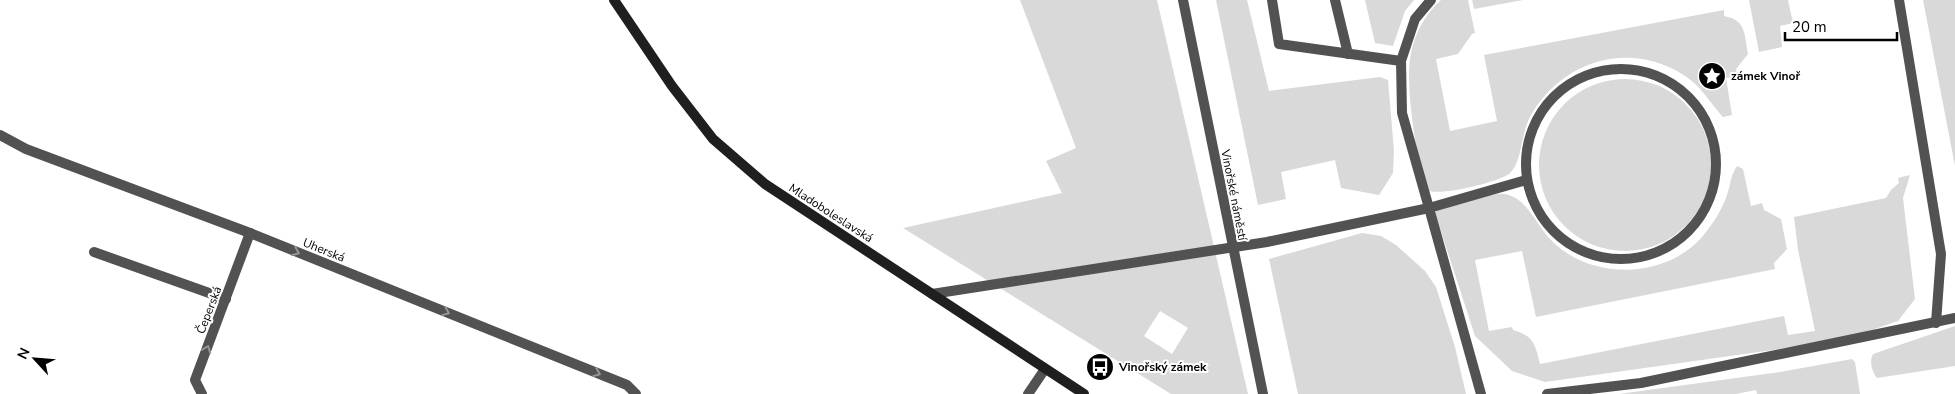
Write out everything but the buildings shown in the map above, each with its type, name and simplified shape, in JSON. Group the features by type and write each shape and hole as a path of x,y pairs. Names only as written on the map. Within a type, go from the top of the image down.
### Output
{"main road":[{"name":"Mladoboleslavská","path":"614,0 672,86 713,139 765,184 1084,394"}],"street":[{"name":"Vinořské náměstí","path":"1183,0 1263,394"},
{"path":"1272,0 1279,44 1401,61"},
{"path":"1335,0 1348,54"},
{"path":"1431,0 1415,19 1401,61 1402,113 1481,394"},
{"path":"1899,0 1940,254 1936,323"},
{"path":"1620,68 1652,73 1681,89 1703,113 1715,143 1717,176 1708,205 1691,231 1667,249 1638,259 1608,260 1579,251 1573,247 1554,233 1536,209 1526,180 1526,147 1538,116 1559,91 1588,74 1620,68"},
{"name":"Uherská","path":"0,135 26,149 250,234 627,385 636,394"},
{"path":"932,294 1267,242 1429,208 1526,180"},
{"name":"Čeperská","path":"202,394 195,380 250,234"},
{"path":"94,252 226,300"},
{"path":"1547,394 1641,383 1955,318"},
{"path":"1028,394 1045,369"}],"shaded area":[{"path":"1020,0 1157,0 1248,394 1171,394 903,228 1062,193 1046,161 1076,148","holes":["1160,311 1188,328 1172,354 1144,336"]},
{"path":"1216,0 1247,0 1269,91 1380,77 1388,80 1394,151 1393,173 1379,195 1341,188 1335,160 1281,172 1286,199 1258,205"},
{"path":"1365,0 1414,0 1405,11 1393,46 1375,43"},
{"path":"1441,0 1468,0 1475,33 1472,34 1458,54 1436,59 1450,131 1497,121 1484,55 1724,10 1724,16 1737,21 1741,25 1745,35 1748,54 1736,69 1737,76 1726,78 1732,115 1723,117 1689,78 1661,64 1639,59 1618,58 1597,62 1577,70 1559,82 1543,98 1530,117 1517,162 1510,173 1504,177 1469,188 1443,192 1426,190 1412,122 1409,66 1418,31 1426,17"},
{"path":"1472,0 1523,0 1474,9"},
{"path":"1749,0 1788,0 1793,23 1780,26 1782,47 1759,52"},
{"path":"1923,0 1955,0 1955,166"},
{"path":"1625,79 1642,81 1658,86 1686,104 1704,132 1709,148 1711,165 1709,182 1704,198 1686,226 1658,244 1642,249 1625,251 1608,249 1592,244 1564,226 1546,198 1541,182 1539,165 1541,148 1546,132 1564,104 1592,86 1608,81"},
{"path":"1737,166 1743,169 1751,206 1762,203 1764,210 1781,219 1787,249 1774,263 1775,269 1536,317 1522,251 1475,260 1489,331 1512,327 1513,330 1525,335 1535,346 1540,364 1784,316 1788,335 1815,331 1798,250 1794,217 1886,198 1899,183 1898,178 1910,175 1903,198 1915,299 1898,321 1843,340 1545,382 1512,371 1475,336 1435,213 1438,209 1482,197 1505,194 1520,201 1532,214 1546,235 1568,254 1587,263 1607,268 1628,270 1649,267 1669,261 1687,251 1702,237 1722,206"},
{"path":"1362,233 1381,236 1396,245 1425,271 1436,287 1455,347 1466,394 1298,394 1269,259"},
{"path":"1955,326 1955,366 1877,378 1875,376 1871,363 1873,354"},
{"path":"1852,359 1855,362 1860,394 1757,394 1756,390 1736,394 1619,394 1780,372"}],"place":[{"name":"zámek Vinoř","path":"1712,76"},
{"name":"Vinořský zámek","path":"1100,367"}]}
